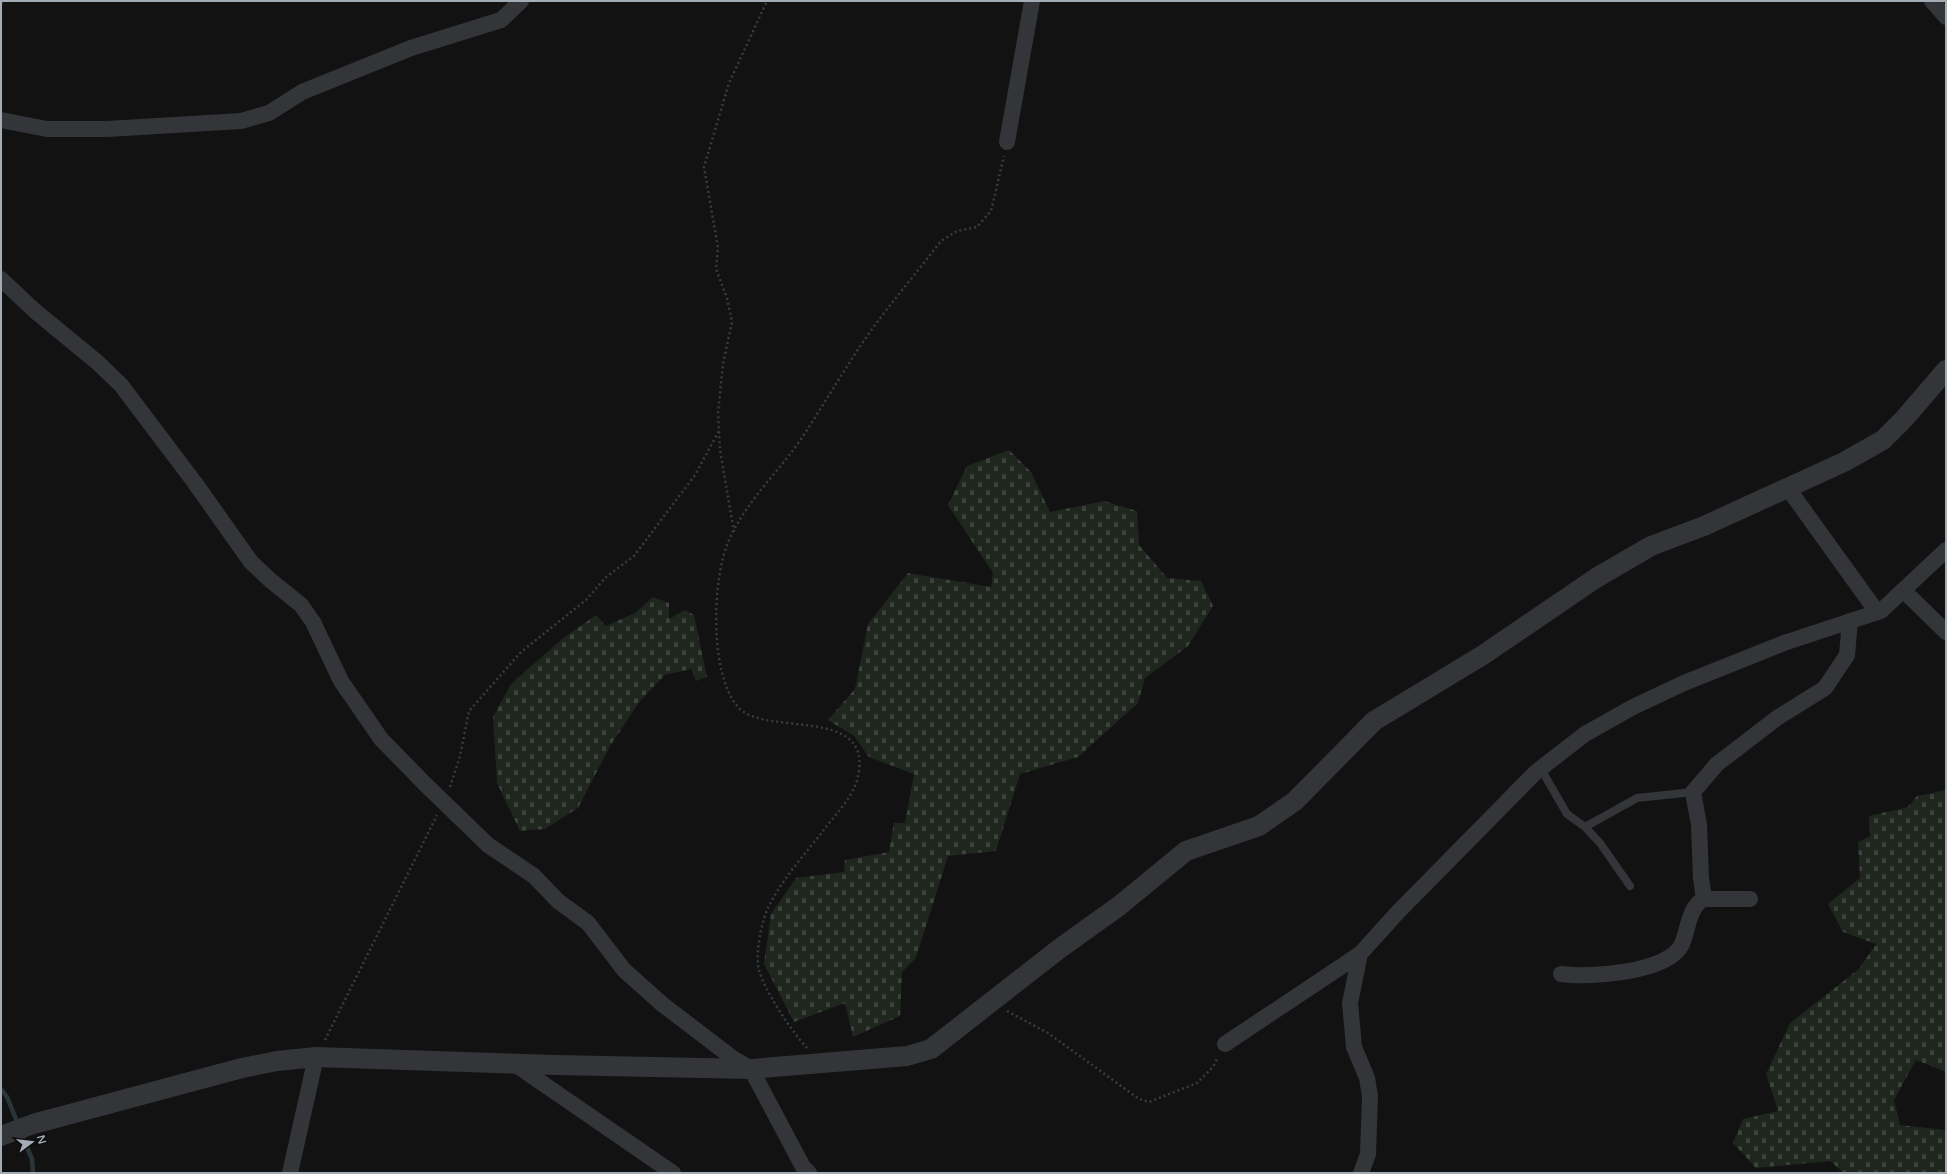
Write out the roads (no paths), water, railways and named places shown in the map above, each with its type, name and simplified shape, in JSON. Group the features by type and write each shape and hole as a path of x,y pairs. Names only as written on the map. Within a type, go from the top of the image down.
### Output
{"street":[{"path":"1,120 47,129 107,129 241,121 269,114 302,92 411,48 500,20 521,1"},
{"path":"1007,142 1032,1"},
{"path":"1932,1 1946,17"},
{"path":"1,279 35,311 97,362 121,385 195,483 250,562 301,605 313,622 341,681 381,739 443,802 488,844 534,876 558,901 588,923 624,970 662,1004 734,1059 751,1069 803,1167 809,1173"},
{"path":"6,1134 33,1124 242,1068 277,1061 316,1057 751,1069 907,1056 931,1049 1059,949 1119,906 1186,851 1259,826 1295,801 1374,721 1483,655 1596,578 1651,546 1704,526 1844,462 1883,440 1904,419 1946,370"},
{"path":"1787,487 1877,612"},
{"path":"1225,1044 1360,954 1398,912 1541,768 1584,734 1678,686 1784,643 1877,612 1946,550"},
{"path":"1903,590 1946,632"},
{"path":"1704,899 1701,878 1699,825 1693,792 1717,764 1777,718 1825,688 1847,655 1850,622"},
{"path":"1561,974 1577,976 1624,972 1662,962 1674,954 1681,945 1690,918 1698,901 1704,899 1750,899"},
{"path":"1360,954 1350,1004 1354,1047 1367,1078 1370,1096 1368,1154 1361,1173"},
{"path":"290,1173 316,1057"},
{"path":"513,1063 674,1173"}],"lane":[{"path":"1541,768 1567,814 1585,827 1600,843 1630,886"},
{"path":"1585,827 1637,798 1693,792"}],"waterway":[{"path":"1,1089 7,1097 18,1124"},
{"path":"21,1133 32,1159 33,1173"}]}
